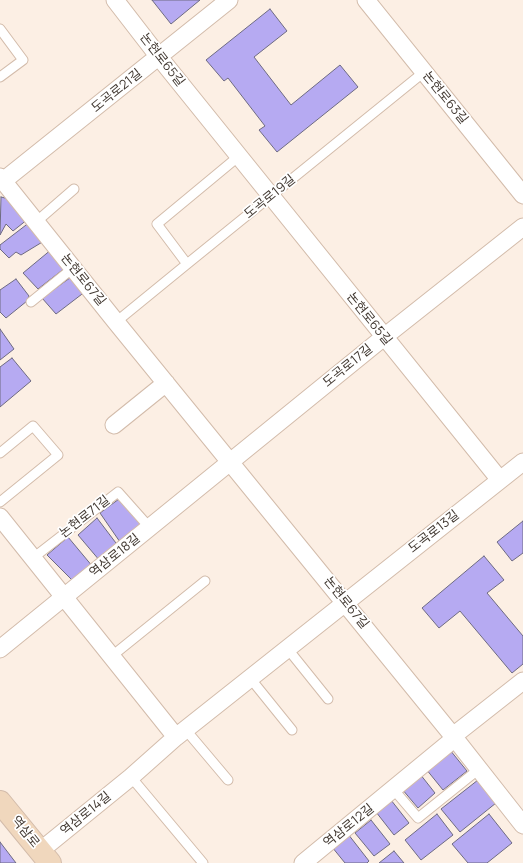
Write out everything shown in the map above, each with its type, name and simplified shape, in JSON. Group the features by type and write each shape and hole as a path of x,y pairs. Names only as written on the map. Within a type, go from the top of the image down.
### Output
{"main road":[{"name":"역삼로","path":"0,802 45,857"}],"street":[{"name":"논현로65길","path":"115,0 271,197 500,480"},
{"name":"도곡로21길","path":"1,180 159,57 229,0"},
{"name":"논현로63길","path":"366,0 522,191"},
{"name":"논현로67길","path":"1,180 345,602 523,825"},
{"name":"도곡로17길","path":"230,462 523,227"},
{"path":"114,425 166,383"},
{"name":"역삼로18길","path":"0,649 230,462"},
{"name":"도곡로13길","path":"345,602 523,462"},
{"path":"0,517 112,656 180,733"},
{"name":"역삼로14길","path":"45,857 180,733 345,602"},
{"name":"역삼로12길","path":"303,863 394,790 454,737 523,681"}],"lane":[{"path":"0,30 23,60 0,78"},
{"name":"도곡로19길","path":"116,322 424,72"},
{"path":"187,264 158,224 239,156"},
{"path":"36,222 74,189"},
{"path":"31,302 72,268"},
{"path":"0,453 33,426 58,455 0,502"},
{"name":"논현로71길","path":"33,558 118,492 150,528"},
{"path":"112,656 205,582"},
{"path":"287,648 328,699"},
{"path":"250,678 292,730"},
{"path":"180,733 228,780"},
{"path":"394,790 418,818 479,769"},
{"path":"131,777 203,863"}],"building":[{"path":"152,0 200,0 171,24"},
{"path":"270,9 287,31 254,57 291,105 340,65 358,87 277,152 259,130 265,126 228,78 224,81 206,60"},
{"path":"1,197 13,200 28,219 13,231 6,224 0,235"},
{"path":"30,222 44,241 21,255 16,252 9,258 0,249 0,245"},
{"path":"52,249 65,268 38,289 23,273"},
{"path":"74,275 86,291 56,314 42,298"},
{"path":"16,279 29,296 27,301 6,318 0,312 0,290"},
{"path":"0,329 14,349 0,360"},
{"path":"12,358 31,381 0,407 0,367"},
{"path":"119,499 143,526 120,542 100,513"},
{"path":"97,518 119,547 100,561 78,535"},
{"path":"523,521 523,553 512,561 497,542"},
{"path":"68,537 93,567 74,582 47,555"},
{"path":"484,556 504,580 487,593 523,636 523,664 512,673 460,611 439,628 422,608"},
{"path":"450,750 467,771 443,790 426,769"},
{"path":"420,774 435,793 418,808 402,789"},
{"path":"478,780 496,803 460,832 441,809"},
{"path":"391,800 409,823 394,835 376,812"},
{"path":"437,814 453,835 421,860 405,840"},
{"path":"489,814 512,843 487,863 468,863 452,844"},
{"path":"371,820 390,844 374,856 355,833"},
{"path":"348,834 369,861 367,863 345,863 332,847"},
{"path":"0,842 16,863 0,863"},
{"path":"394,851 404,863 379,863"}]}
